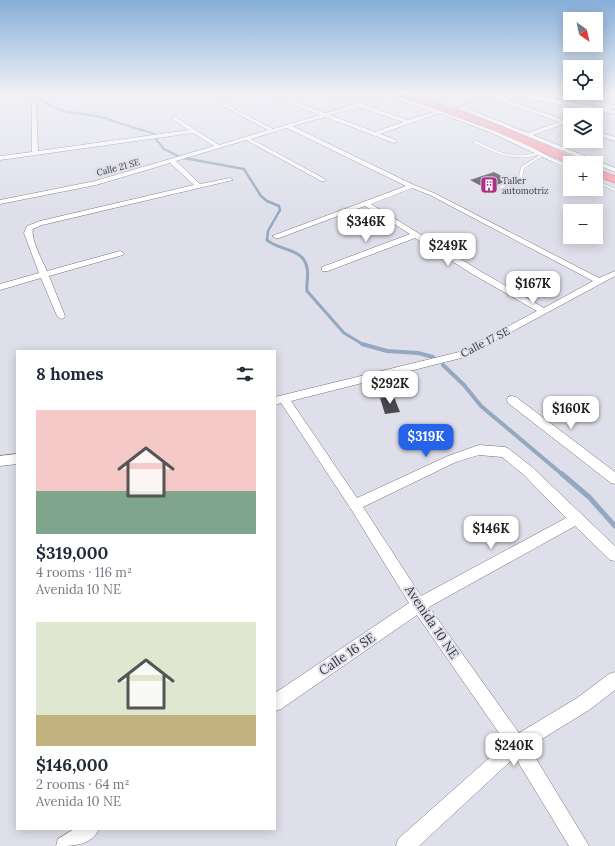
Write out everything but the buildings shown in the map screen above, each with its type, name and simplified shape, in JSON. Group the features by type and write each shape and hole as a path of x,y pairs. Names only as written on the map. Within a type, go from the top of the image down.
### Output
{"highway":[{"path":"516,132 526,136 547,155 563,159"},
{"path":"603,174 614,172"}],"street":[{"path":"35,132 35,153"},
{"path":"0,158 191,132"},
{"path":"196,132 219,147"},
{"name":"Calle 21 SE","path":"0,202 96,183 264,132"},
{"path":"301,132 412,186 432,194 599,281"},
{"path":"370,132 394,141"},
{"path":"374,134 378,132"},
{"path":"500,132 547,155"},
{"path":"526,136 536,132"},
{"path":"526,136 614,172"},
{"path":"603,136 615,140"},
{"path":"246,138 323,180"},
{"path":"172,161 199,186"},
{"path":"61,316 28,233 30,228 40,223 230,180"},
{"path":"276,236 412,186"},
{"path":"366,203 543,311"},
{"path":"325,269 415,234"},
{"path":"0,286 120,253"},
{"name":"Calle 17 SE","path":"280,400 462,355 615,272"},
{"name":"Avenida 10 NE","path":"280,400 355,505 419,605 517,744 580,846"},
{"path":"512,400 615,479"},
{"path":"355,505 452,459 479,450 505,452 528,471 615,556"},
{"path":"0,461 16,459"},
{"name":"Calle 16 SE","path":"276,702 419,605 576,519"},
{"path":"410,844 517,744 583,704 615,680"},
{"path":"65,846 89,830"}],"lane":[{"path":"475,142 514,158 547,155 563,164"},
{"path":"501,187 521,177 522,168 534,160 547,155"},
{"path":"603,179 615,190"}],"waterway":[{"path":"150,132 155,134"},
{"path":"155,138 164,149 178,156"},
{"path":"190,159 184,158 244,169 261,196 267,201 279,206 280,210 268,231 267,240"},
{"path":"267,240 272,244 296,253 301,257 305,262 308,271 307,291 344,333 363,344"},
{"path":"363,344 387,351 418,353 433,357"},
{"path":"443,365 464,385 481,406 563,475"},
{"path":"562,474 589,497 615,526"}],"place":[{"name":"Taller automotriz","path":"489,185"}]}
